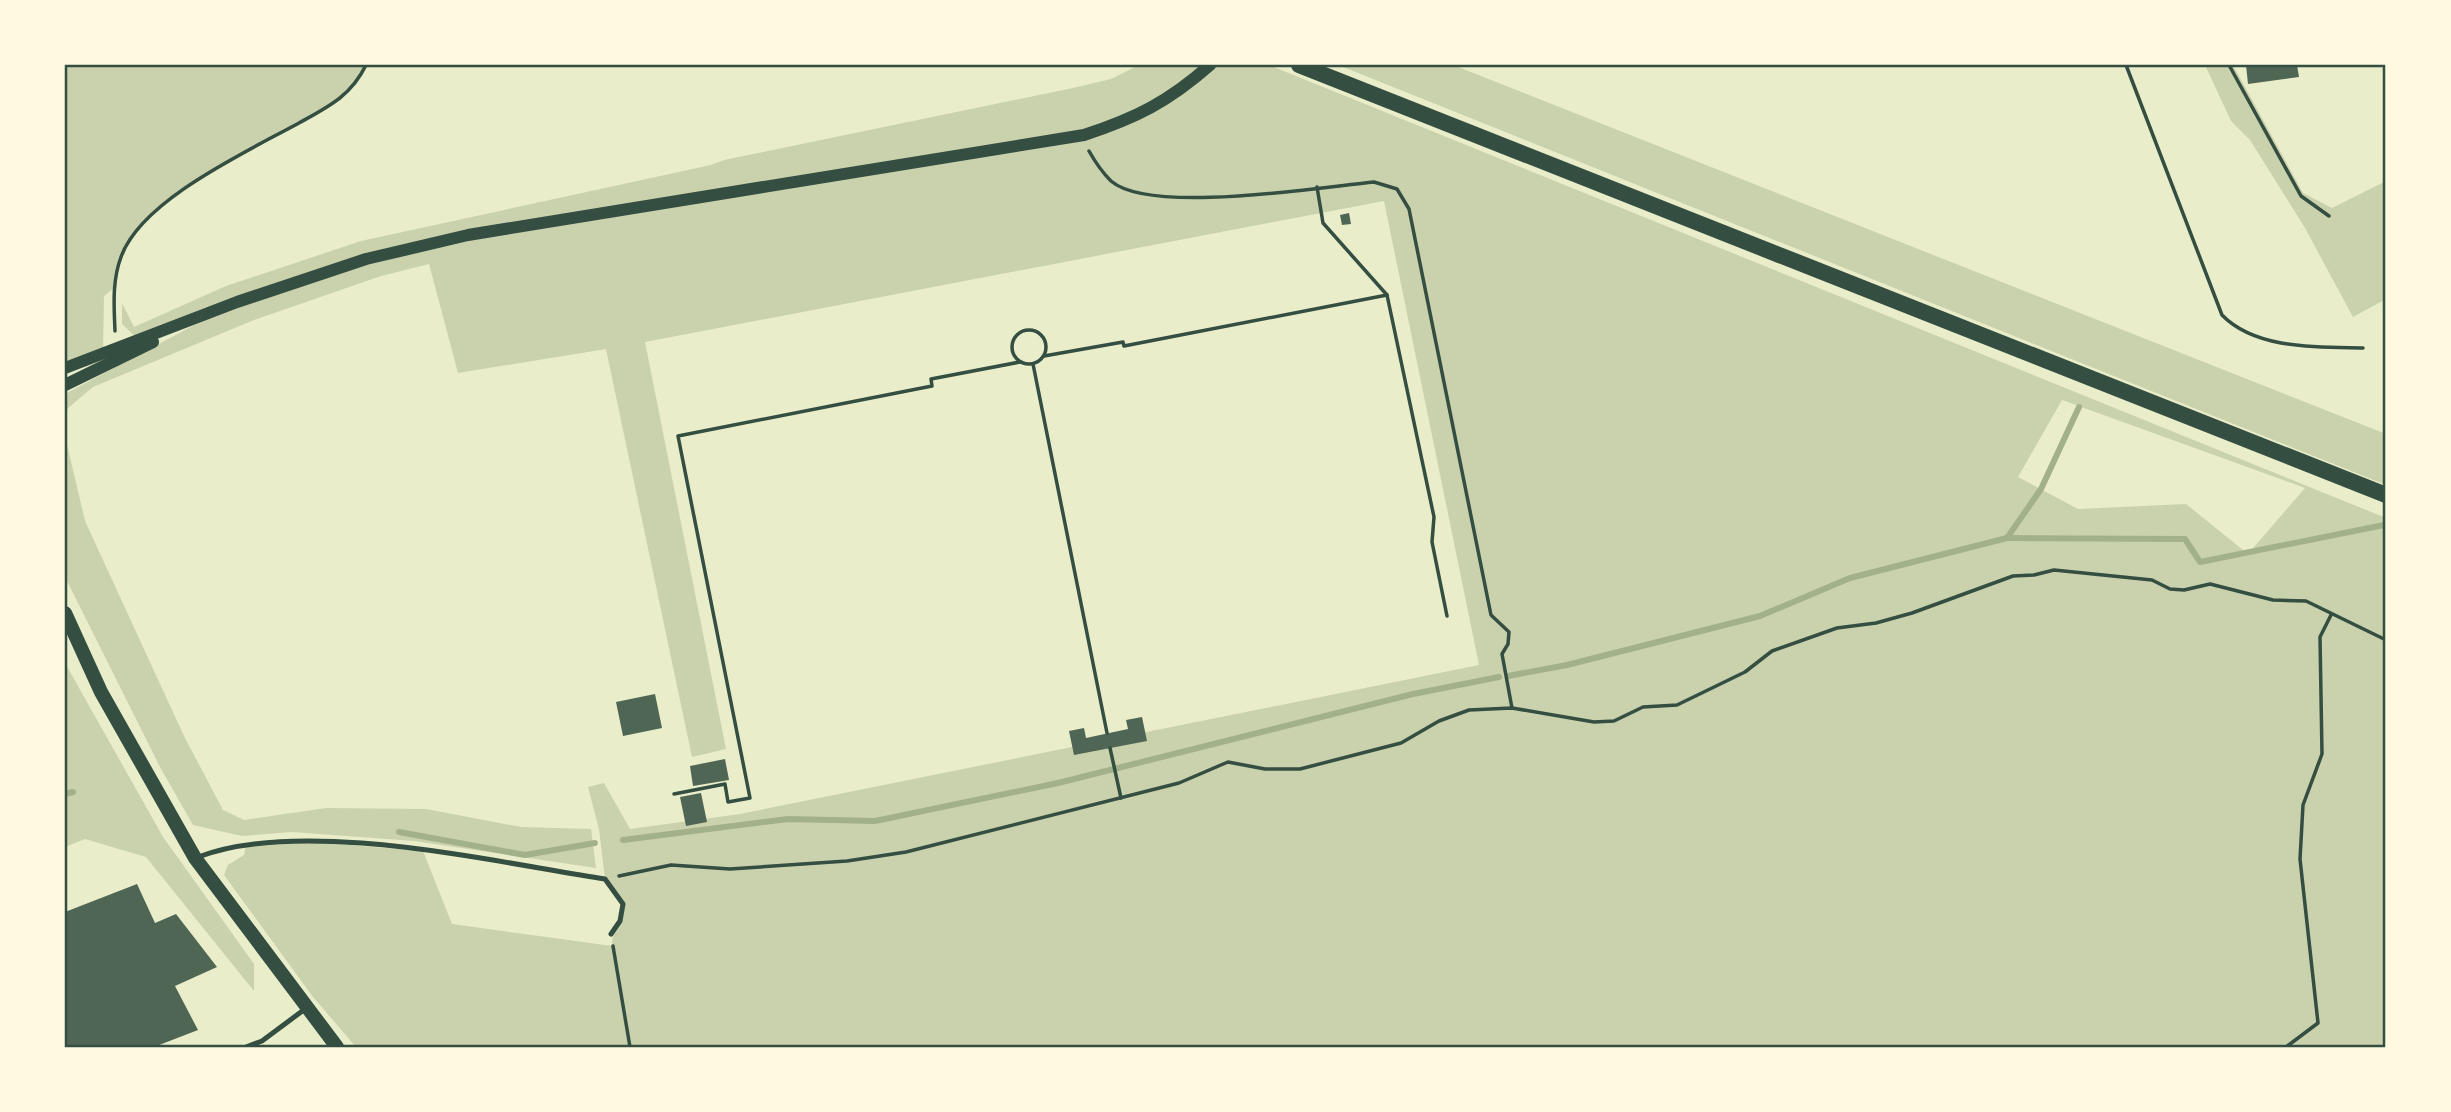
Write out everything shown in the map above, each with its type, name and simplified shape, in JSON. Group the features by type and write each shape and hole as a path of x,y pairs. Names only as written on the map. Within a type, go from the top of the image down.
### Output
{"main road":[{"path":"1299,65 2386,495"},
{"path":"65,613 101,692 195,858 305,1008 337,1047"}],"street":[{"path":"65,368 237,302 366,259 468,235 1084,135 1132,120 1189,83 1210,65"},
{"path":"65,385 237,302"}],"lane":[{"path":"195,858 223,847 300,841 423,851 605,879 623,904 620,921 611,934"},
{"path":"246,1047 262,1041 305,1008"}],"path":[{"path":"116,349 114,288 121,255 146,219 208,173 341,100 359,80 366,65"},
{"path":"2126,65 2222,315 2233,326 2253,335 2307,347 2363,348"},
{"path":"2229,65 2301,196 2329,216"},
{"path":"1084,135 1089,153 1112,182 1150,197 1199,198 1374,183 1396,189 1409,209 1491,615 1509,632 1508,644 1502,654 1512,708"},
{"path":"1317,187 1323,223 1387,295 1434,517 1432,542 1447,616"},
{"path":"674,794 724,784 728,802 750,798 678,436 932,386 931,379 1020,362 1033,364 1044,356 1123,342 1124,346 1387,295"},
{"path":"1020,362 1015,357 1012,344 1014,337 1026,330 1039,332 1044,337 1044,356"},
{"path":"1033,364 1107,733"},
{"path":"605,879 671,865 730,869 847,861 906,852 1179,783 1228,762 1265,769 1300,769 1401,743 1439,721 1469,710 1512,708 1594,722 1614,721 1643,707 1677,705 1745,672 1772,650 1837,628 1876,623 1912,614 2013,576 2034,576 2054,570 2152,580 2170,589 2184,590 2210,584 2273,600 2306,601 2386,640"},
{"path":"2286,1047 2318,1023 2300,859 2303,805 2322,754 2320,637 2331,614"},
{"path":"1110,748 1121,798"},
{"path":"611,934 630,1047"}],"green space":[{"path":"65,65 366,65 359,80 341,100 208,173 146,219 122,255 114,288 104,296 103,353 65,364"},
{"path":"1139,65 1269,65 2386,518 2386,1047 356,1047 313,997 224,875 228,865 244,855 246,845 300,841 423,851 452,924 612,946 623,904 605,879 599,829 588,787 604,783 630,829 740,814 1479,665 1384,201 645,342 726,749 692,757 606,349 458,373 429,264 381,276 254,320 93,387 68,408 65,423 65,394 230,306 139,340 122,324 122,303 134,327 226,286 361,241 724,160 1111,79","holes":["2062,400 2305,488 2248,554 2186,504 2078,509 2018,477"]},
{"path":"1338,65 1453,65 2386,434 2386,485"},
{"path":"2205,65 2233,65 2303,193 2332,208 2386,181 2386,299 2353,317 2305,228 2250,140 2231,121"},
{"path":"65,436 85,521 184,736 223,810 244,820 326,808 426,809 521,827 591,829 596,868 414,841 292,832 242,836 193,825 160,767 65,577"},
{"path":"65,663 163,837 254,964 254,991 146,857 85,839 65,847"}],"building":[{"path":"2246,65 2297,65 2299,77 2248,84"},
{"path":"1349,213 1351,224 1342,225 1340,215"},
{"path":"655,694 662,728 623,736 616,702"},
{"path":"1142,717 1147,741 1074,755 1069,731 1084,728 1086,738 1128,729 1126,720"},
{"path":"725,759 729,780 693,786 690,766"},
{"path":"701,793 707,822 686,826 680,797"},
{"path":"137,884 155,923 176,914 217,967 175,986 198,1030 154,1047 65,1047 65,912"}],"waterway":[{"path":"1508,676 1567,665 1760,616 1850,578 2007,538 2041,489 2079,407"},
{"path":"2007,538 2185,539 2200,562 2384,525"},
{"path":"623,840 788,819 875,821 1058,783 1413,694 1499,677"},
{"path":"65,794 73,792"},
{"path":"399,832 525,855 595,843"}]}
